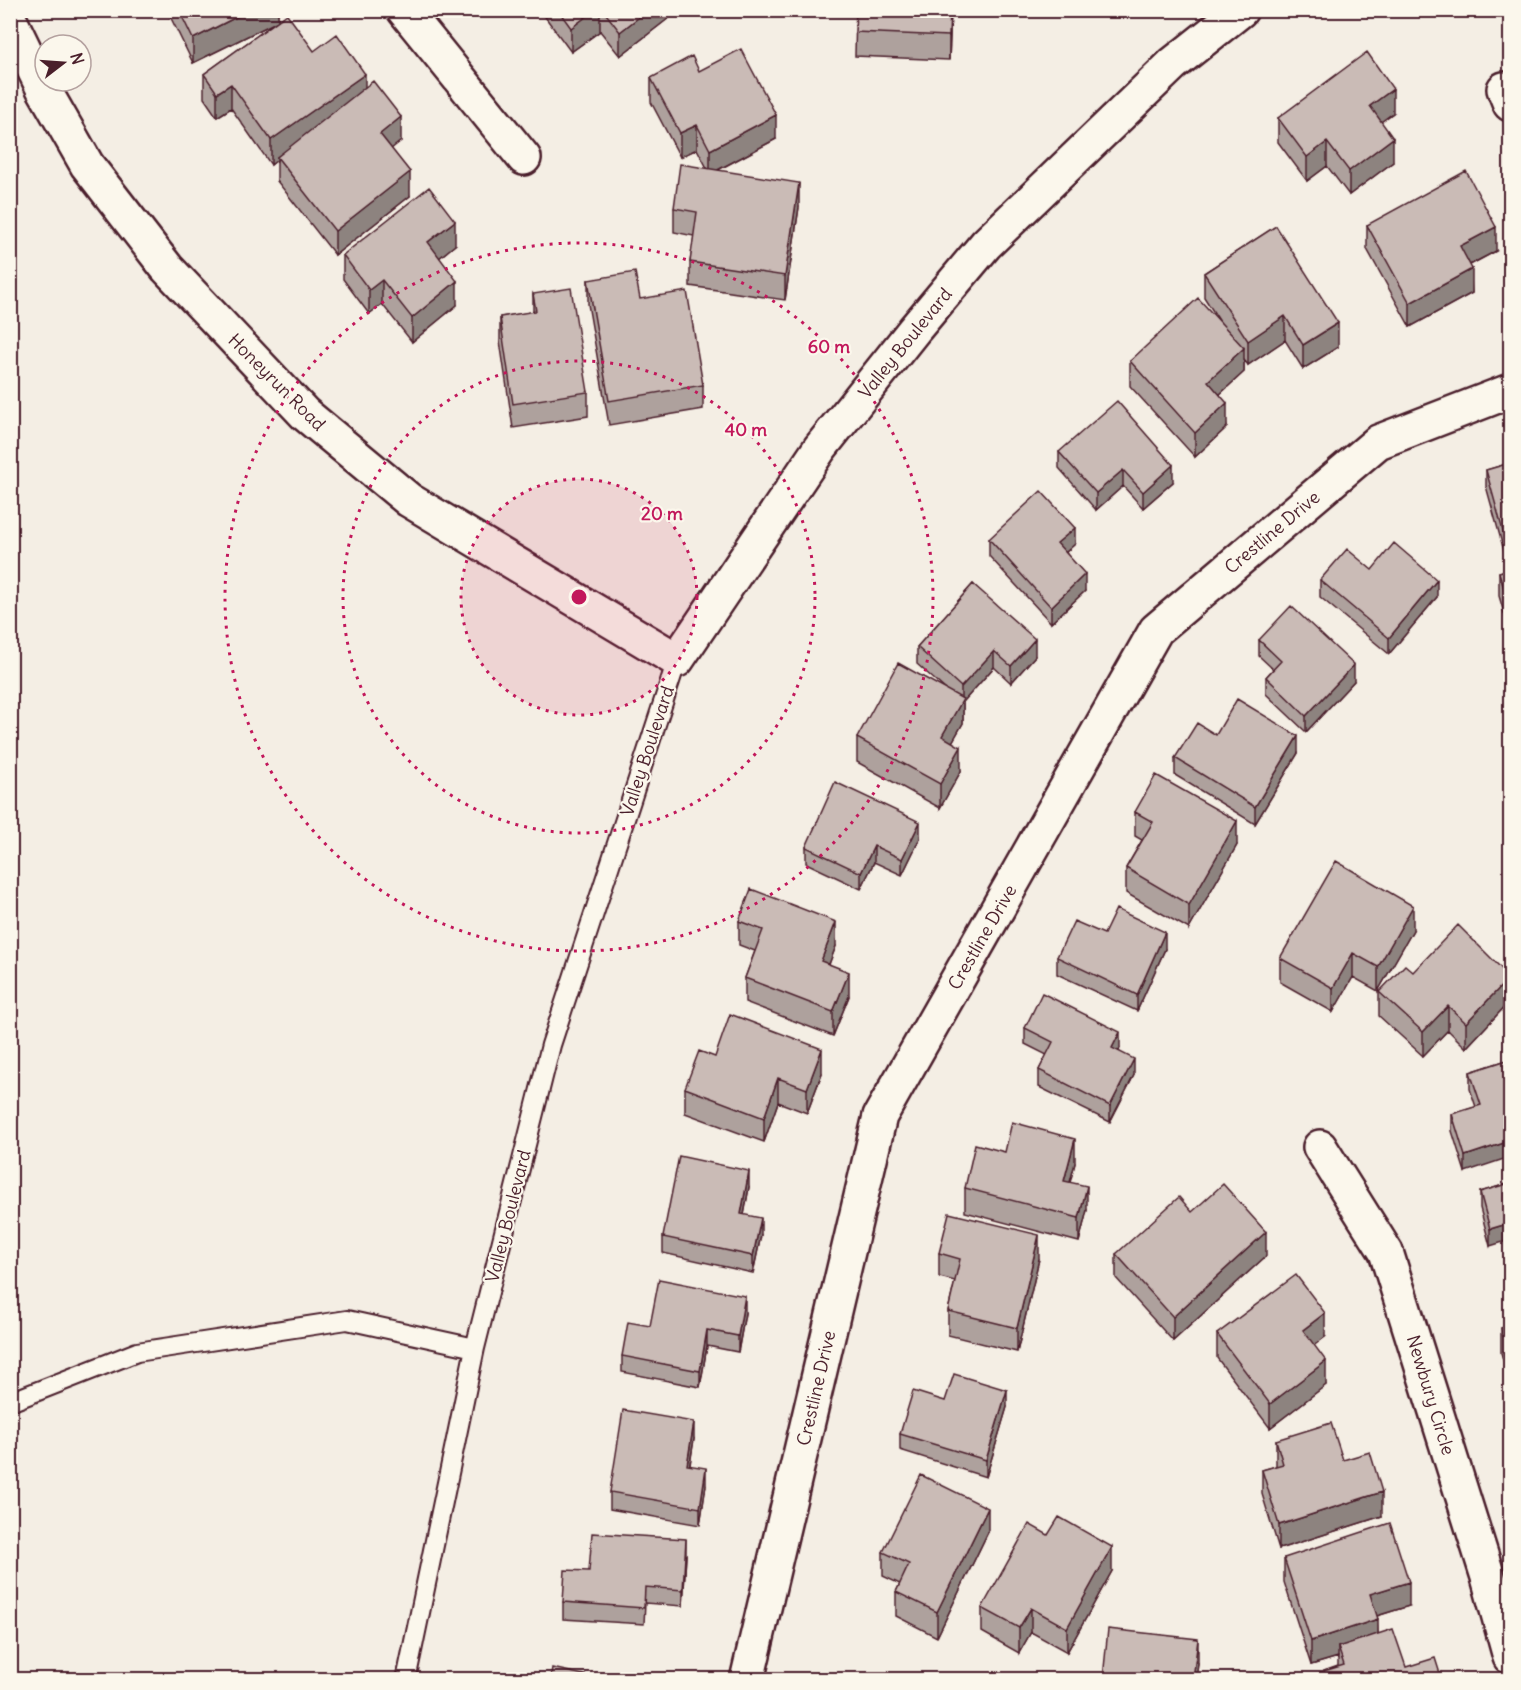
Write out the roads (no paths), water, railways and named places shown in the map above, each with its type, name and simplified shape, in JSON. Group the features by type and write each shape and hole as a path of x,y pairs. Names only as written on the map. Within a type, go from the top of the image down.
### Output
{"street":[{"path":"404,10 524,158"},
{"name":"Valley Boulevard","path":"677,660 820,448 986,244 1173,64 1241,10"},
{"name":"Honeyrun Road","path":"10,20 43,88 87,165 167,268 304,414 409,500 677,660"},
{"name":"Crestline Drive","path":"747,1680 880,1116 1156,630 1378,442 1510,391"},
{"name":"Newbury Circle","path":"1320,1147 1386,1252 1499,1574 1510,1657"}],"lane":[{"name":"Valley Boulevard","path":"406,1680 475,1348 550,1045 677,660"},
{"path":"10,1402 137,1352 347,1320 475,1348"}]}
